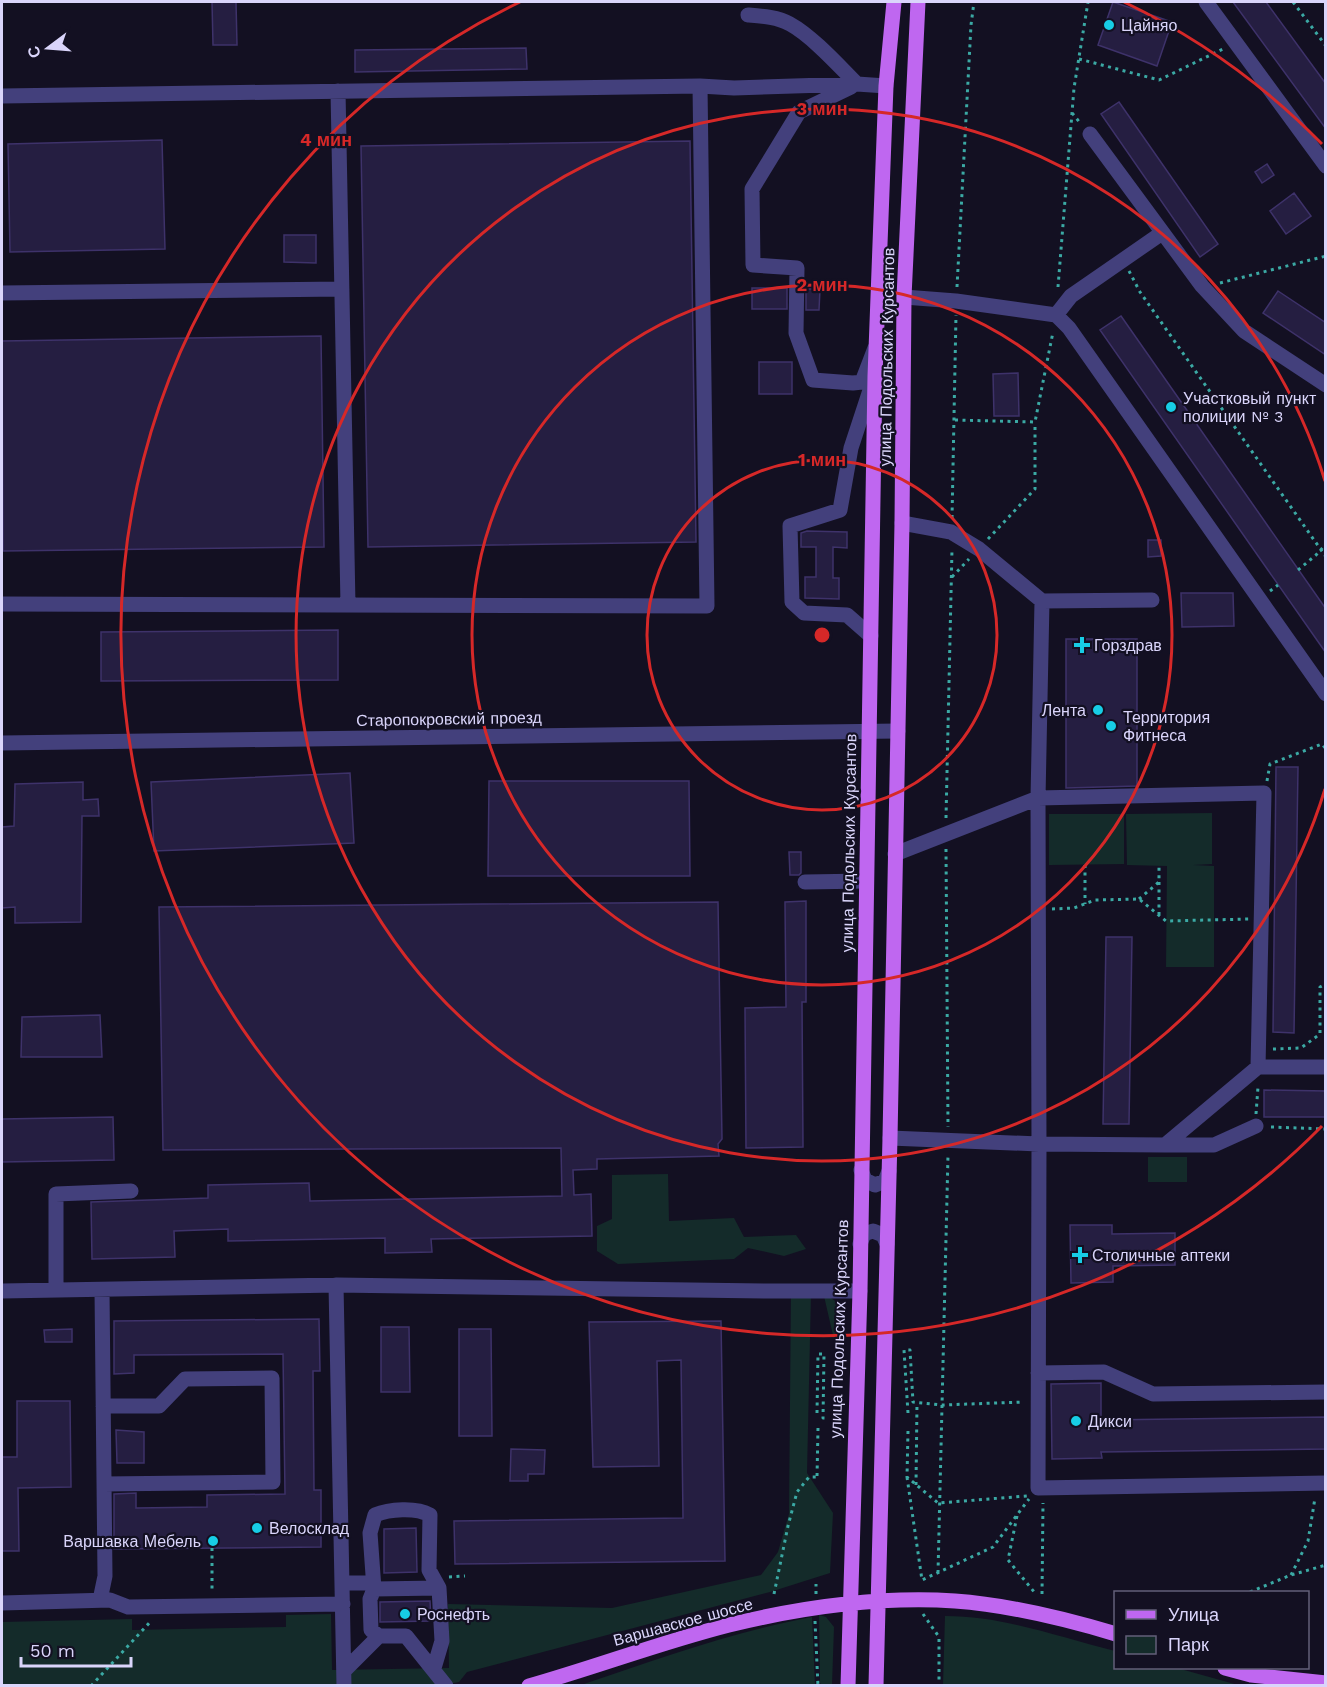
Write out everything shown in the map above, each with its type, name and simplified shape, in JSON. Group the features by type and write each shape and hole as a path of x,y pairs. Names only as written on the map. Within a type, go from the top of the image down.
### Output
{"main road":[{"name":"улица Подольских Курсантов","path":"876,1686 890,1138 904,297 918,2"},
{"name":"улица Подольских Курсантов","path":"848,1686 860,1290 875,376 891,4"},
{"name":"Варшавское шоссе","path":"529,1686 730,1625 850,1603 922,1600 968,1603 1071,1621 1114,1633"},
{"path":"1228,1669 1282,1686"},
{"path":"1251,1676 1326,1683"}],"street":[{"path":"1206,2 1326,166"},
{"path":"748,15 768,17 789,23 830,56 857,84"},
{"path":"2,96 700,86 734,88 857,84 886,86"},
{"path":"857,84 799,112 752,189 753,265 797,268 796,333 813,380 862,382 876,343"},
{"path":"2,604 707,606 700,86"},
{"path":"338,91 348,605"},
{"path":"1090,134 1202,286 1244,330 1326,385"},
{"path":"1056,315 1071,296 1162,233"},
{"path":"2,293 342,289"},
{"path":"904,297 956,301 1056,315 1069,328 1326,694"},
{"path":"871,636 847,615 804,613 792,602 790,526 840,510 851,448 875,376"},
{"path":"902,523 951,532 979,549 1042,601 1152,600"},
{"path":"1042,601 1038,798 1038,1488 1321,1483"},
{"name":"Старопокровский проезд","path":"2,743 898,731"},
{"path":"895,854 1038,798 1264,793 1258,1067"},
{"path":"805,882 866,881"},
{"path":"1165,1145 1258,1067 1326,1067"},
{"path":"890,1138 1039,1144 1214,1145 1256,1126"},
{"path":"861,1170 865,1180 875,1185 885,1181 889,1171"},
{"path":"56,1290 56,1194 131,1191"},
{"path":"860,1244 864,1234 873,1230 883,1235 887,1244"},
{"path":"2,1291 336,1285 767,1291 860,1290"},
{"path":"336,1285 344,1678"},
{"path":"100,1600 105,1576 102,1290"},
{"path":"1038,1373 1104,1372 1153,1394 1326,1392"},
{"path":"103,1406 159,1406 185,1379 272,1378 273,1482 104,1484"},
{"path":"434,1668 442,1641 439,1588 429,1570 430,1515 422,1511 384,1512 375,1515 370,1533 374,1586 370,1599 371,1630 379,1636 406,1636 434,1668 446,1686"},
{"path":"342,1583 439,1588"},
{"path":"2,1603 110,1600 128,1607 343,1604"},
{"path":"344,1678 379,1636"}],"path":[{"path":"938,1573 948,1140 946,834 956,301 974,2"},
{"path":"1058,291 1074,96 1088,2"},
{"path":"1293,2 1326,46"},
{"path":"1079,59 1159,80 1236,43"},
{"path":"1202,286 1326,256"},
{"path":"1124,261 1140,292 1326,556"},
{"path":"952,577 1035,489 1035,422 1056,315"},
{"path":"955,420 1035,422"},
{"path":"1298,570 1326,544"},
{"path":"1264,793 1270,764 1324,742 1326,749"},
{"path":"1085,865 1085,904"},
{"path":"1159,866 1159,915"},
{"path":"1038,909 1074,908 1095,900 1139,899 1160,882"},
{"path":"1139,899 1166,921 1263,919"},
{"path":"1259,1049 1301,1048 1320,1034 1320,987 1326,984"},
{"path":"1258,1067 1256,1126 1326,1129"},
{"path":"908,1413 904,1350 910,1350 913,1402 942,1404 1038,1401"},
{"path":"817,1413 818,1354 824,1354 822,1418 827,1418"},
{"path":"916,1485 917,1402"},
{"path":"774,1594 797,1492 809,1477 818,1477 818,1428"},
{"path":"907,1477 938,1503 1032,1496 993,1547 922,1580 907,1477 908,1431"},
{"path":"1291,1575 1308,1541 1321,1483"},
{"path":"1042,1506 1042,1594"},
{"path":"1018,1514 1008,1560 1035,1593"},
{"path":"212,1548 212,1606"},
{"path":"1255,1591 1291,1575 1326,1565"},
{"path":"452,1576 465,1576"},
{"path":"816,1584 818,1686"},
{"path":"91,1686 164,1606"},
{"path":"922,1613 939,1637 939,1686"}],"green space":[{"path":"1212,813 1212,864 1193,865 1214,866 1214,967 1166,967 1167,866 1127,865 1126,814"},
{"path":"1049,814 1124,814 1124,864 1049,865"},
{"path":"1148,1157 1187,1157 1187,1182 1148,1182"},
{"path":"668,1174 669,1221 734,1218 744,1237 796,1235 806,1249 784,1256 748,1248 734,1259 618,1264 597,1251 597,1226 612,1219 612,1175"},
{"path":"791,1289 811,1293 807,1473 833,1513 830,1573 770,1592 467,1672 459,1682 444,1685 2,1685 2,1622 132,1619 132,1630 286,1627 286,1615 331,1614 332,1670 449,1668 448,1604 612,1608 761,1575 778,1552 789,1514"},
{"path":"824,1296 842,1306 841,1347 835,1379 835,1344"},
{"path":"819,1615 826,1617 834,1627 832,1685 820,1683"},
{"path":"945,1616 1010,1623 1114,1651 1114,1669 1181,1669 1238,1685 943,1685"},
{"path":"812,1617 815,1685 581,1685 724,1638"}],"building":[{"path":"212,2 236,2 237,45 213,45"},
{"path":"1113,2 1172,22 1157,66 1098,45"},
{"path":"1233,2 1266,2 1326,84 1326,129"},
{"path":"526,48 527,69 355,72 355,50"},
{"path":"1119,102 1218,244 1200,257 1101,114"},
{"path":"162,140 165,249 10,252 8,144"},
{"path":"690,141 696,542 368,547 361,146"},
{"path":"1267,164 1274,175 1262,183 1255,172"},
{"path":"1294,193 1311,216 1286,234 1270,211"},
{"path":"284,235 316,235 316,263 284,262"},
{"path":"752,288 787,288 787,309 752,309"},
{"path":"806,289 820,289 819,310 806,310"},
{"path":"1278,291 1326,323 1326,355 1263,313"},
{"path":"1121,316 1326,609 1326,653 1100,330"},
{"path":"321,336 324,547 3,551 2,341"},
{"path":"759,362 792,362 792,394 759,394"},
{"path":"1018,373 1019,416 994,416 993,374"},
{"path":"807,531 847,532 847,548 833,547 833,578 839,578 839,599 805,598 805,577 816,577 816,547 801,547 801,533"},
{"path":"1148,540 1161,540 1161,556 1148,557"},
{"path":"1181,593 1233,593 1234,626 1182,627"},
{"path":"338,630 338,680 101,681 101,632"},
{"path":"1066,639 1137,639 1137,786 1066,788"},
{"path":"1276,767 1298,767 1294,1033 1273,1032"},
{"path":"350,773 354,843 154,851 151,782"},
{"path":"489,781 689,781 690,876 488,876"},
{"path":"83,782 83,800 98,799 99,816 82,816 81,922 15,923 15,907 2,908 2,827 14,826 15,784"},
{"path":"789,852 801,852 801,873 799,875 790,875"},
{"path":"806,901 806,1002 802,1002 803,1147 746,1148 745,1008 786,1007 785,902"},
{"path":"718,902 722,1139 718,1144 719,1156 597,1159 597,1169 573,1170 574,1195 591,1194 592,1236 431,1239 432,1252 385,1253 385,1238 228,1241 228,1229 174,1231 175,1257 92,1259 91,1202 208,1198 208,1185 309,1183 310,1201 562,1196 561,1148 163,1150 159,907"},
{"path":"1106,937 1132,937 1129,1124 1103,1124"},
{"path":"100,1015 102,1057 21,1057 22,1017"},
{"path":"1264,1090 1326,1091 1326,1117 1264,1117"},
{"path":"113,1117 114,1160 2,1162 2,1119"},
{"path":"1070,1225 1112,1225 1112,1234 1175,1233 1175,1265 1113,1266 1113,1282 1071,1283"},
{"path":"319,1319 320,1371 313,1371 314,1490 321,1490 321,1547 114,1549 114,1494 136,1493 136,1508 207,1507 207,1495 285,1494 283,1354 134,1355 134,1373 114,1374 114,1321"},
{"path":"721,1321 725,1561 455,1564 454,1521 683,1518 681,1360 657,1361 659,1466 593,1467 589,1322"},
{"path":"381,1327 409,1327 410,1392 381,1392"},
{"path":"72,1329 72,1342 45,1342 44,1330"},
{"path":"459,1329 491,1329 492,1436 459,1436"},
{"path":"1101,1383 1101,1420 1326,1417 1326,1449 1101,1452 1102,1458 1052,1459 1051,1384"},
{"path":"17,1401 70,1401 71,1487 18,1488 19,1551 2,1551 2,1457 17,1457"},
{"path":"116,1430 144,1432 144,1463 117,1463"},
{"path":"511,1449 545,1450 544,1474 528,1474 528,1481 510,1481"},
{"path":"416,1528 417,1572 384,1573 384,1529"},
{"path":"430,1601 431,1621 380,1622 380,1602"}],"place":[{"name":"Цайняо","path":"1109,25"},
{"name":"Участковый пункт полиции № 3","path":"1171,407"},
{"name":"Горздрав","path":"1082,645"},
{"name":"Лента","path":"1098,710"},
{"name":"Территория Фитнеса","path":"1111,726"},
{"name":"Столичные аптеки","path":"1080,1255"},
{"name":"Дикси","path":"1076,1421"},
{"name":"Велосклад","path":"257,1528"},
{"name":"Варшавка Мебель","path":"213,1541"},
{"name":"Роснефть","path":"405,1614"}]}
